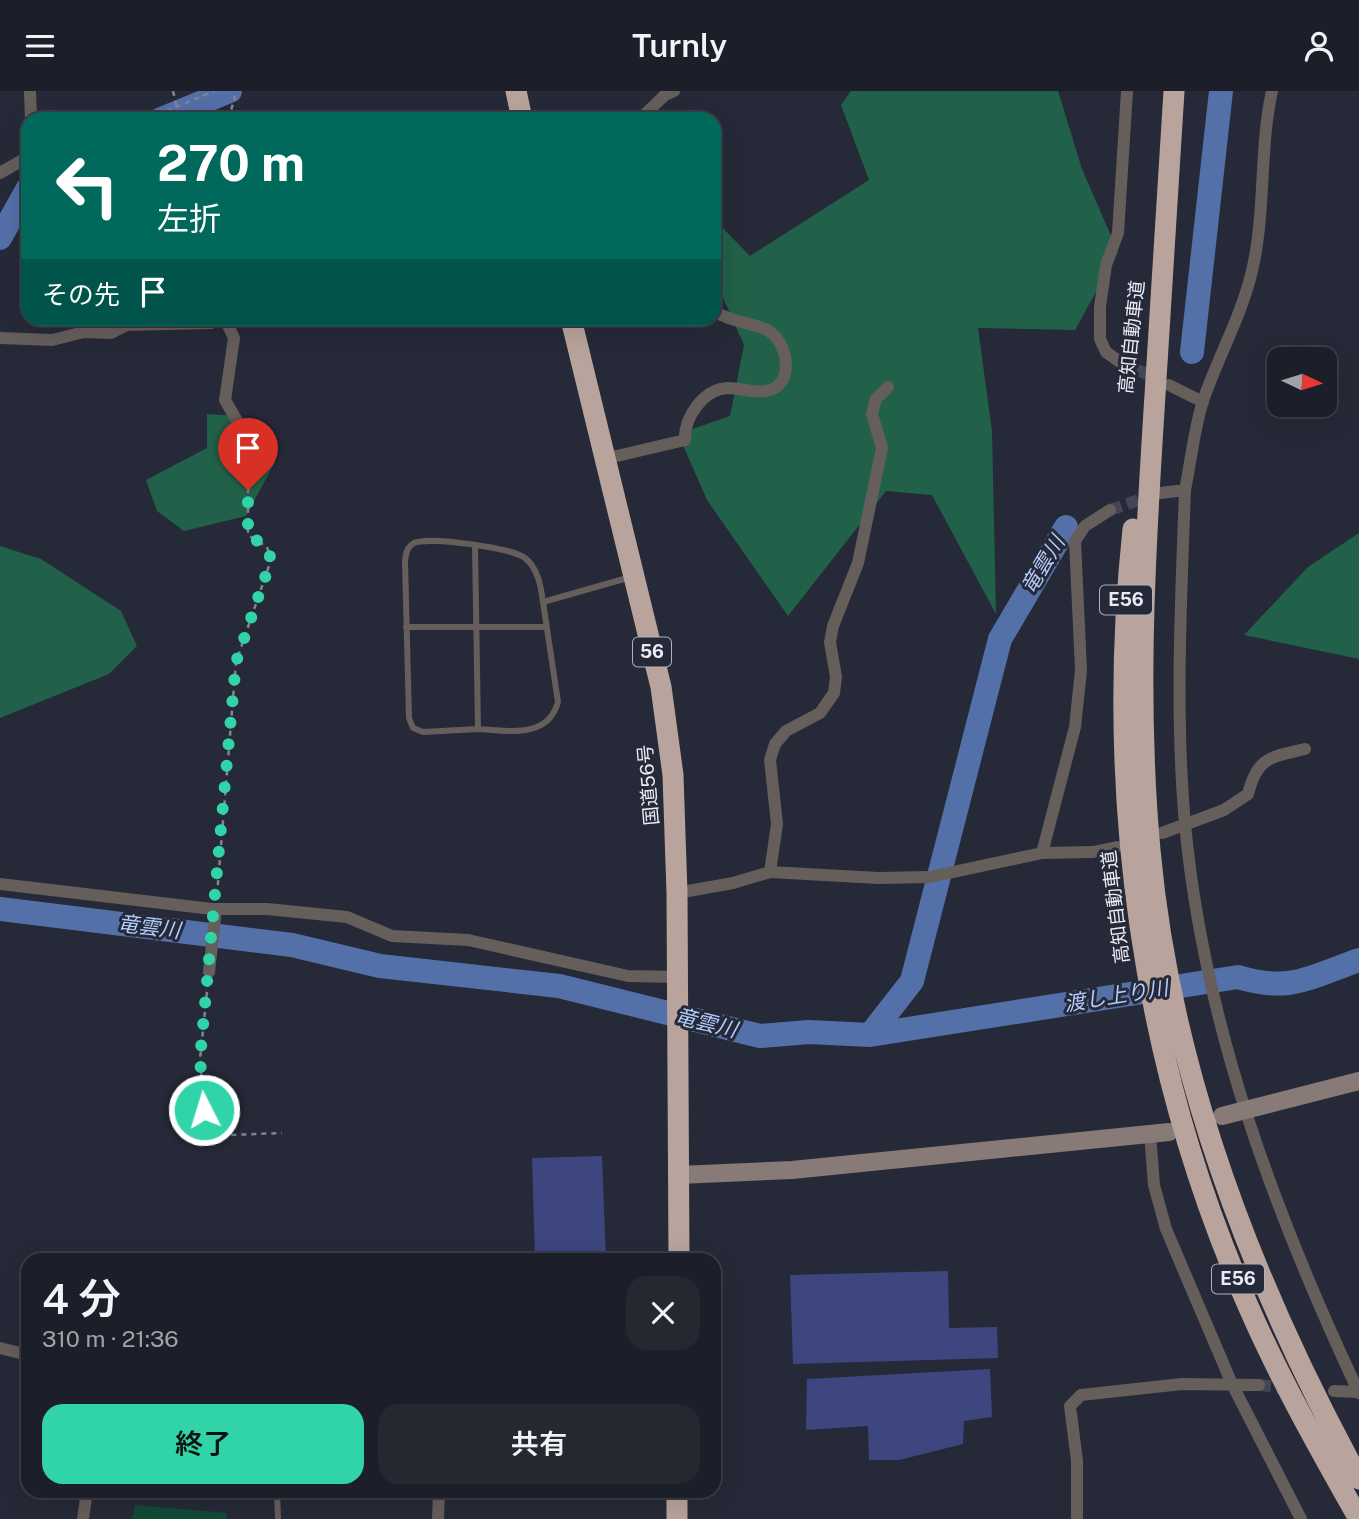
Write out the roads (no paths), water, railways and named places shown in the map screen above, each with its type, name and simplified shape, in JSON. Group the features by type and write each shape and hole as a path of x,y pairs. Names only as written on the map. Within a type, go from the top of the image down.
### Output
{"highway":[{"path":"516,91 520,112"},
{"name":"高知自動車道","path":"1174,91 1142,603 1142,721 1150,853 1165,951 1180,1021 1225,1184 1268,1298 1313,1396 1359,1479"},
{"name":"高知自動車道","path":"1164,248 1126,600 1124,723 1131,855 1142,952 1156,1023 1204,1192 1248,1307 1295,1405 1359,1519"},
{"name":"国道56号","path":"573,326 661,687 671,763 677,894 679,1253"},
{"path":"677,1498 677,1519"}],"street":[{"path":"30,91 31,112"},
{"path":"647,112 665,95 674,91"},
{"path":"1120,362 1106,352 1100,339 1100,307 1106,265 1118,233 1127,91"},
{"path":"1272,91 1264,131 1258,229 1252,271 1237,318 1203,402 1185,490 1181,726 1185,824 1205,962 1243,1110 1294,1251 1359,1392 1334,1391"},
{"path":"0,173 21,161"},
{"path":"604,459 685,440 684,425 702,399 724,388 767,391 781,381 787,368 783,348 769,331 721,315"},
{"path":"0,338 52,340 83,333 111,333 125,326"},
{"path":"228,326 234,338 225,400 240,426"},
{"path":"1169,385 1203,402"},
{"path":"770,872 777,824 770,760 775,744 786,731 820,713 834,693 836,677 830,642 833,626 858,563 882,448 872,414 876,399 888,387"},
{"path":"1160,493 1185,490"},
{"path":"1042,853 1075,727 1081,670 1075,541 1085,526 1111,510"},
{"path":"1162,833 1224,810 1248,794 1254,772 1270,758 1305,749"},
{"path":"677,894 733,883 770,872 878,878 930,877 1042,853 1093,852 1117,847"},
{"path":"0,884 216,909 267,909 347,917 392,936 468,940 628,977 678,985"},
{"path":"209,972 216,909"},
{"path":"1222,1116 1359,1081"},
{"path":"679,1175 792,1170 1169,1132"},
{"path":"1150,1133 1154,1185 1166,1229 1232,1384 1301,1519"},
{"path":"0,1347 21,1353"},
{"path":"1077,1519 1077,1461 1070,1406 1081,1395 1182,1384 1259,1385"},
{"path":"83,1519 86,1498"},
{"path":"438,1519 439,1498"}],"lane":[{"path":"425,540 475,547 516,552 528,560 540,584 558,702 554,716 542,727 520,731 478,729 423,733 413,728 409,718 407,550 413,544 425,540"},
{"path":"475,547 478,729"},
{"path":"543,602 633,576"},
{"path":"406,627 547,627"},
{"path":"277,1498 278,1519"}],"waterway":[{"path":"178,112 230,91"},
{"name":"竜雲川","path":"1192,352 1221,91"},
{"path":"0,238 21,200"},
{"name":"竜雲川","path":"870,1035 912,981 1000,639 1066,527"},
{"name":"竜雲川","path":"0,909 292,945 380,966 559,986 760,1036 809,1032 870,1035 1238,977 1256,982 1287,983 1313,977 1359,960"}],"tunnel":[{"path":"1120,362 1160,380"},
{"path":"1110,510 1153,495"},
{"path":"1259,1385 1291,1388"}],"water label":[{"name":"渡し上り川","path":"1116,996"}]}
